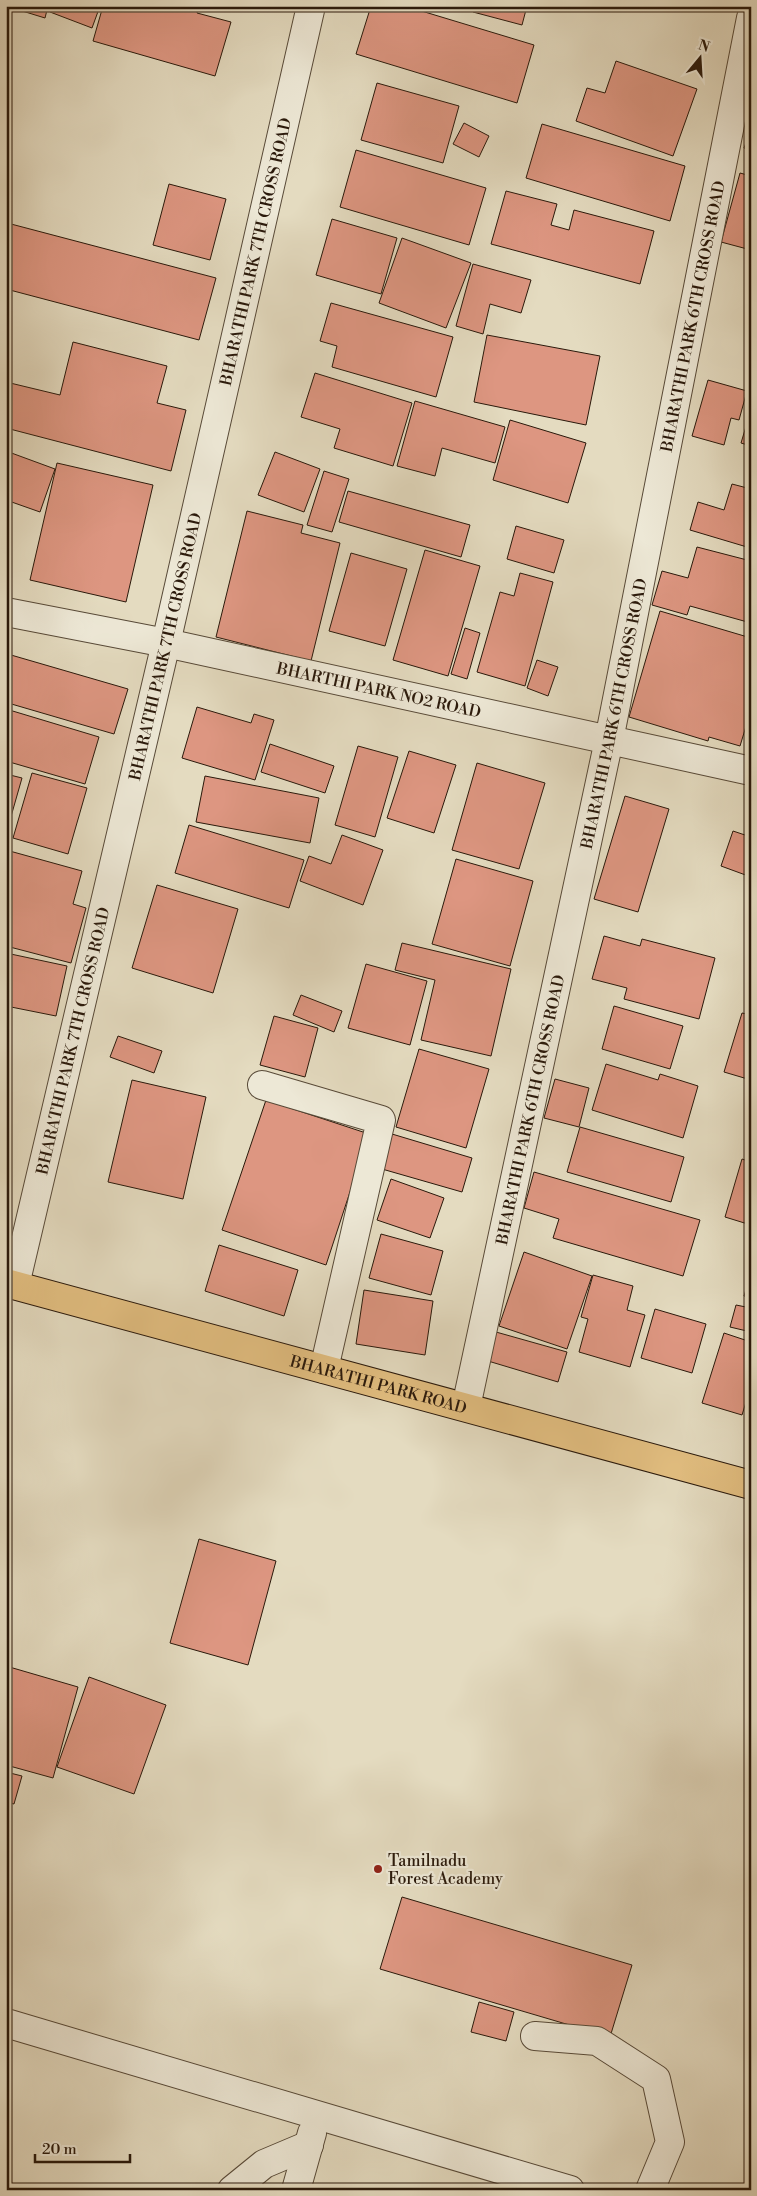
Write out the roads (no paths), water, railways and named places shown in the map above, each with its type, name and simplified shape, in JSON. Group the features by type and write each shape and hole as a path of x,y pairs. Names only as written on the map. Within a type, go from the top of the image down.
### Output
{"main road":[{"name":"BHARATHI PARK ROAD","path":"11,1284 751,1485"}],"street":[{"name":"BHARATHI PARK 7TH CROSS ROAD","path":"11,1284 166,643 311,6"},
{"name":"BHARATHI PARK 6TH CROSS ROAD","path":"466,1407 609,740 751,18"},
{"name":"BHARTHI PARK NO2 ROAD","path":"6,612 166,643 751,771"},
{"path":"262,1085 381,1120 324,1369"},
{"path":"6,2023 570,2190"},
{"path":"535,2036 597,2041 656,2079 670,2142 650,2190"},
{"path":"296,2190 317,2115"},
{"path":"232,2190 264,2164 309,2145"}],"place":[{"name":"Tamilnadu Forest Academy","path":"378,1869"}]}
